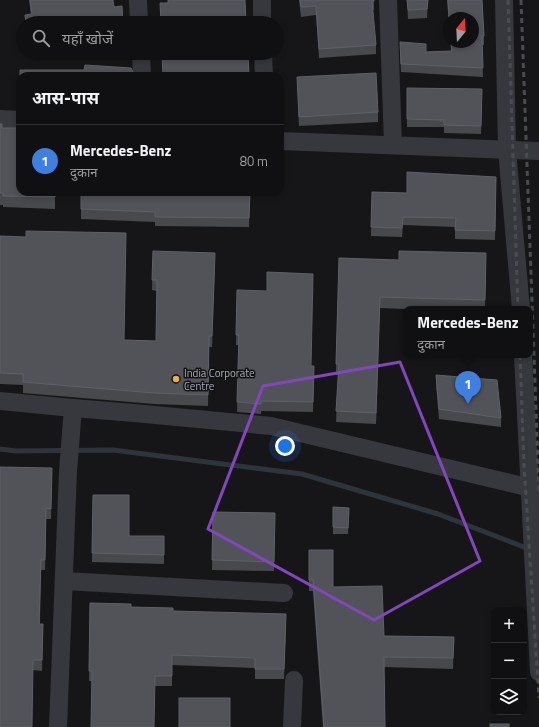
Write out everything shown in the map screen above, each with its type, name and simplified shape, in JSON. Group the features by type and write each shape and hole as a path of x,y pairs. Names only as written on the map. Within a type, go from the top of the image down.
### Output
{"street":[{"path":"138,0 139,16"},
{"path":"262,0 262,16"},
{"path":"388,0 393,145"},
{"path":"504,0 507,150 521,306"},
{"path":"141,60 142,72"},
{"path":"263,60 264,72"},
{"path":"0,118 16,120"},
{"path":"284,141 539,151"},
{"path":"523,358 531,488 539,672"},
{"path":"0,401 72,416 150,414 271,426 531,488"},
{"path":"58,727 68,471 72,416"},
{"path":"64,581 284,593"},
{"path":"292,727 294,680"}],"highlighted area":[{"path":"400,362 480,561 374,620 208,529 263,386"}],"building":[{"path":"30,0 113,0 114,7 122,6 123,16 25,16 32,14"},
{"path":"168,0 245,0 246,16 161,16 160,3 168,3"},
{"path":"300,0 374,0 372,1 376,45 319,49 316,6 301,7"},
{"path":"407,0 428,0 427,9 408,10"},
{"path":"448,0 482,0 484,36 482,36 483,68 401,64 400,42 426,44 426,52 452,51 452,48 479,48 479,12 449,12"},
{"path":"162,60 248,60 249,72 163,72"},
{"path":"85,65 131,68 133,72 20,72 20,70 84,70"},
{"path":"376,73 378,112 299,117 297,77"},
{"path":"407,88 482,89 481,126 444,125 444,120 407,119"},
{"path":"0,124 2,124 2,128 16,128 16,196 55,197 3,196 3,193 0,193"},
{"path":"407,172 496,177 495,231 455,230 456,218 403,217 402,228 371,227 372,192 407,193"},
{"path":"81,196 250,196 249,218 155,217 155,212 81,209"},
{"path":"26,231 126,233 124,340 156,341 157,280 152,280 153,251 215,253 212,336 209,336 208,395 154,393 23,382 23,374 0,373 0,236 26,237"},
{"path":"399,251 486,253 485,300 380,297 376,413 336,411 339,364 336,364 339,258 399,260"},
{"path":"267,272 313,274 311,366 314,366 313,402 261,401 261,404 237,402 239,335 236,335 237,290 267,291"},
{"path":"436,375 497,380 501,418 439,409"},
{"path":"0,467 52,468 51,509 46,508 45,560 41,560 39,624 43,624 42,660 33,660 32,727 0,727"},
{"path":"93,495 129,495 129,536 164,536 164,555 92,553"},
{"path":"333,507 349,508 348,528 333,527"},
{"path":"213,512 275,513 274,562 212,560"},
{"path":"309,550 333,550 333,587 382,586 384,636 454,637 453,658 384,657 385,727 324,727 313,580 309,580"},
{"path":"90,603 131,604 131,607 173,608 173,611 286,614 284,669 255,669 255,658 172,655 172,676 155,676 154,727 91,727 92,671 89,671"},
{"path":"179,698 230,698 230,727 179,727"},
{"path":"490,724 509,724 509,727 490,727"}],"waterway":[{"path":"0,449 16,451 113,450 302,474 438,514 529,549"}],"railway":[{"path":"508,0 518,306"},
{"path":"521,0 532,306"},
{"path":"533,329 539,493"},
{"path":"520,358 524,466 539,698"}],"place":[{"name":"India Corporate Centre","path":"176,379"},
{"name":"Mercedes-Benz","path":"468,404"}]}
